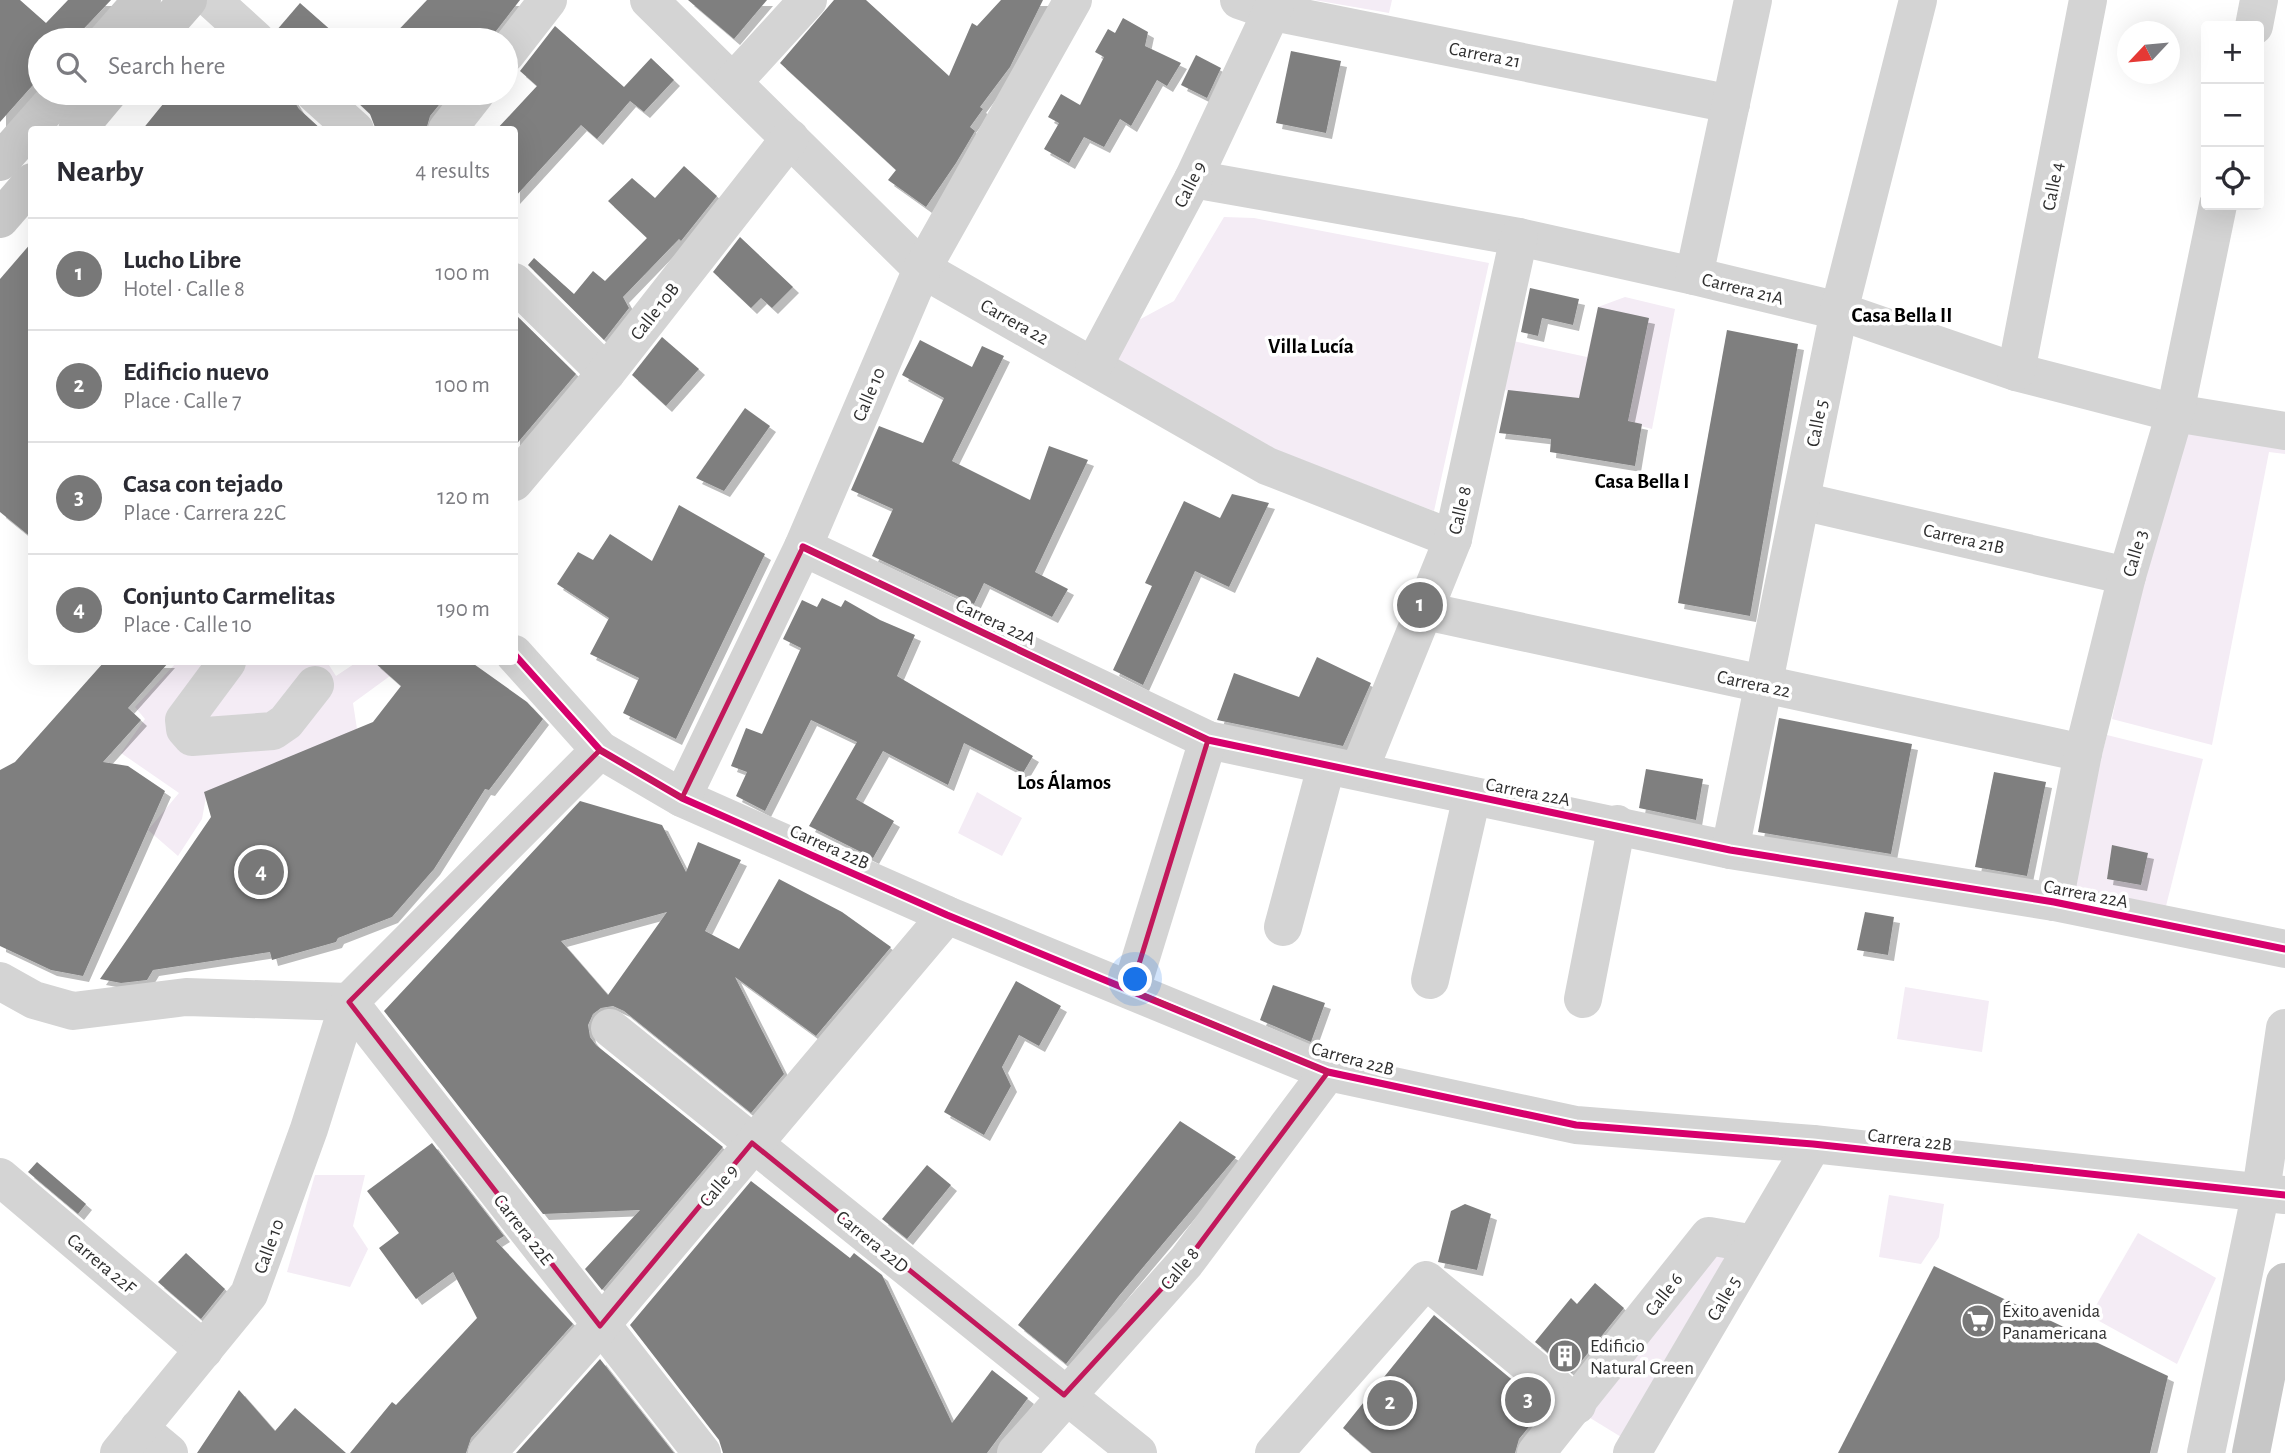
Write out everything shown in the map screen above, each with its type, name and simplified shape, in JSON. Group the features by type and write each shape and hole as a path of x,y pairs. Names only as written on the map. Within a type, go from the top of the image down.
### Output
{"main road":[{"path":"118,28 142,0"},
{"path":"164,28 188,0"},
{"path":"32,126 50,105"},
{"path":"80,126 98,105"},
{"path":"0,162 28,130"},
{"path":"2251,1453 2285,1282"}],"street":[{"path":"212,0 243,28"},
{"path":"518,39 548,0"},
{"name":"Carrera 22","path":"649,0 922,269 1267,466 1453,539"},
{"path":"733,82 808,0"},
{"name":"Calle 10","path":"682,798 803,547 922,269 1073,0"},
{"path":"1694,276 1754,0"},
{"name":"Calle 5","path":"1730,850 1839,311 1918,0"},
{"name":"Calle 4","path":"2015,372 2088,0"},
{"path":"2255,21 2259,0"},
{"name":"Carrera 21","path":"1264,4 1731,104"},
{"name":"Calle 9","path":"1094,365 1192,178 1264,4"},
{"path":"327,105 351,126"},
{"path":"450,126 467,105"},
{"name":"Calle 10B","path":"518,477 606,373 790,138"},
{"name":"Carrera 21A","path":"1192,178 1520,237 1694,276 1839,311 2015,372 2175,413 2285,431"},
{"name":"Calle 3","path":"2054,902 2083,753 2127,576 2175,413 2217,210"},
{"name":"Calle 8","path":"1283,927 1343,769 1424,611 1453,539 1520,237"},
{"path":"518,286 606,373"},
{"name":"Carrera 21B","path":"1801,501 2127,576"},
{"name":"Carrera 22A","path":"803,547 1208,740 1617,824 1730,850 2054,902 2285,949"},
{"name":"Carrera 22","path":"1424,611 2083,753"},
{"name":"Carrera 22B","path":"518,658 600,750 682,798 947,915 1328,1072 1576,1125 1813,1144 2273,1193"},
{"path":"225,665 184,720 185,729 192,737 273,730 286,722 314,685"},
{"path":"1131,990 1208,740"},
{"name":"Calle 10","path":"129,1441 249,1294 309,1129 349,1002 600,750"},
{"path":"1430,980 1472,796"},
{"path":"1583,999 1617,824"},
{"name":"Calle 9","path":"487,1453 600,1326 947,915"},
{"path":"0,981 34,1000 74,1011 186,998 349,1002"},
{"name":"Carrera 22E","path":"349,1002 702,1453"},
{"name":"Carrera 22D","path":"610,1028 1138,1453"},
{"path":"2206,1453 2273,1193 2285,1028"},
{"name":"Calle 8","path":"1016,1453 1064,1395 1186,1262 1328,1072"},
{"name":"Calle 5","path":"1632,1453 1813,1144"},
{"name":"Carrera 22F","path":"0,1177 204,1350"},
{"name":"Calle 6","path":"1536,1453 1577,1405 1709,1236 1754,1244"},
{"path":"1274,1453 1426,1280 1577,1405"},
{"path":"129,1441 169,1453"}],"highlighted area":[{"path":"803,547 1208,740 1131,990 1328,1072 1186,1262 1064,1395 752,1143 600,1326 349,1002 600,750 682,798"}],"shaded area":[{"path":"1314,0 1392,0 1389,13"},
{"path":"1224,217 1254,218 1489,263 1434,511 1278,451 1117,360 1135,322 1174,301"},
{"path":"1625,297 1675,309 1652,429 1501,389 1513,341 1587,357 1598,307"},
{"path":"2175,413 2285,428 2285,454 2269,452 2212,745 2112,719"},
{"path":"174,665 329,665 336,676 352,665 377,665 390,676 353,703 357,729 206,797 202,819 178,856 148,830 179,793 121,753 145,719 135,707"},
{"path":"2107,735 2203,759 2163,918 2067,893"},
{"path":"977,792 1022,818 1002,856 958,833"},
{"path":"1905,987 1989,1001 1982,1052 1897,1039"},
{"path":"315,1175 365,1175 353,1226 368,1249 350,1287 287,1272"},
{"path":"1889,1195 1944,1204 1939,1237 1921,1264 1879,1257"},
{"path":"2138,1233 2216,1278 2177,1364 2090,1316"},
{"path":"1727,1253 1631,1443 1582,1413 1712,1254"}],"building":[{"path":"0,0 20,0 46,23 68,0 111,0 84,28 28,28 28,90 0,122"},
{"path":"427,0 520,0 498,28 400,28"},
{"path":"688,0 767,0 734,39"},
{"path":"834,0 866,0 949,76 972,23 977,26 1001,0 1043,0 1010,67 980,107 983,109 970,127 975,131 926,207 888,180 896,170 780,63"},
{"path":"300,3 328,28 279,28"},
{"path":"1123,18 1148,32 1145,46 1181,63 1167,86 1157,80 1131,126 1120,119 1104,147 1084,137 1069,163 1044,149 1059,123 1048,117 1061,94 1080,105 1104,57 1095,52 1108,29 1115,33"},
{"path":"555,26 624,87 651,58 674,80 644,112 630,101 597,139 581,125 518,194 518,126 500,126 537,86 520,71"},
{"path":"1291,51 1341,61 1326,133 1276,123"},
{"path":"1196,55 1221,68 1207,98 1181,85"},
{"path":"162,105 296,105 318,126 145,126"},
{"path":"360,105 439,105 430,116 427,126 374,126 370,114"},
{"path":"684,166 717,196 681,241 679,239 623,297 629,308 604,340 528,265 534,258 574,294 593,271 605,281 647,238 608,201 632,178 655,198"},
{"path":"740,237 793,287 772,308 761,298 751,308 713,272"},
{"path":"28,247 28,535 0,512 0,279"},
{"path":"1530,288 1579,299 1573,325 1542,318 1538,336 1521,332"},
{"path":"1598,307 1649,318 1628,421 1642,424 1635,466 1550,452 1551,439 1499,433 1508,390 1579,398"},
{"path":"518,317 576,374 518,442"},
{"path":"1727,330 1798,344 1750,616 1678,603"},
{"path":"662,337 699,369 666,406 632,375"},
{"path":"920,340 972,367 982,346 1004,356 952,461 1030,500 1049,446 1088,460 1035,572 1068,589 1052,617 984,583 974,604 872,556 893,509 851,490 879,426 923,443 944,398 902,375"},
{"path":"745,408 770,426 724,491 696,478"},
{"path":"1232,494 1269,503 1229,587 1195,571 1143,685 1113,670 1152,586 1145,583 1184,501 1220,518"},
{"path":"679,505 765,554 676,739 623,713 639,678 590,654 609,618 557,584 578,552 593,560 610,534 652,561"},
{"path":"822,598 841,607 845,600 880,620 915,635 897,676 1033,756 1023,773 964,743 948,785 883,751 856,799 894,821 873,858 809,826 857,742 811,720 765,811 736,796 747,772 731,766 746,728 762,734 801,648 783,639 802,600 817,607"},
{"path":"1317,657 1371,683 1343,746 1217,720 1234,673 1299,697"},
{"path":"101,665 166,665 128,708 141,720 103,762 128,766 165,791 83,976 51,970 0,946 0,770 15,762"},
{"path":"377,665 475,665 527,702 543,719 489,790 485,789 434,869 392,917 338,938 336,942 272,960 270,952 153,970 147,980 121,983 100,979 211,817 204,792 373,722 401,686"},
{"path":"1779,718 1912,744 1891,854 1758,832"},
{"path":"1646,769 1703,779 1696,820 1639,808"},
{"path":"1994,772 2046,782 2027,876 1975,867"},
{"path":"580,801 662,825 686,872 698,842 741,860 705,931 739,949 779,879 842,912 891,947 816,1036 735,977 784,1074 751,1113 624,1011 613,1006 601,1008 593,1014 588,1025 590,1037 596,1045 723,1147 602,1290 585,1269 640,1210 543,1214 384,1011","holes":["667,912 608,995 561,941"]},
{"path":"2112,845 2148,853 2141,885 2107,879"},
{"path":"1865,912 1894,917 1888,955 1857,950"},
{"path":"1016,981 1061,1006 1039,1046 1019,1035 1002,1067 1011,1086 984,1135 944,1112"},
{"path":"1273,985 1325,1003 1311,1042 1260,1020"},
{"path":"1180,1121 1236,1157 1118,1297 1066,1364 1018,1325"},
{"path":"432,1143 504,1236 496,1241 573,1324 471,1438 466,1453 350,1453 392,1402 396,1405 477,1318 453,1272 416,1299 379,1248 399,1233 367,1191"},
{"path":"37,1162 86,1204 78,1214 28,1172"},
{"path":"927,1165 951,1185 907,1239 882,1219"},
{"path":"751,1181 850,1258 854,1253 882,1275 952,1423 992,1370 1028,1398 987,1453 723,1453 719,1440 630,1325"},
{"path":"1465,1204 1491,1214 1477,1270 1438,1262 1451,1211"},
{"path":"186,1253 225,1289 201,1319 158,1282"},
{"name":"Éxito avenida Panamericana","path":"1934,1266 2168,1376 2150,1453 1838,1453"},
{"path":"1595,1283 1624,1308 1572,1373 1535,1342 1571,1298 1577,1304"},
{"path":"1434,1315 1545,1407 1519,1439 1515,1453 1372,1453 1343,1428"},
{"path":"600,1359 674,1453 516,1453"},
{"path":"239,1390 275,1431 295,1408 346,1453 197,1453"}],"cycle path":[{"path":"803,547 1208,740 1730,850 2054,902 2285,949"},
{"path":"518,658 600,750 682,798 947,915 1328,1072 1576,1125 1813,1144 2285,1195"}],"place":[{"name":"Lucho Libre","path":"1420,605"},
{"name":"Conjunto Carmelitas","path":"261,872"},
{"name":"Éxito avenida Panamericana","path":"1978,1321"},
{"name":"Edificio Natural Green","path":"1565,1356"},
{"name":"Casa con tejado","path":"1528,1400"},
{"name":"Edificio nuevo","path":"1390,1403"}],"district":[{"name":"Casa Bella II","path":"1902,315"},
{"name":"Villa Lucía","path":"1311,346"},
{"name":"Casa Bella I","path":"1642,481"},
{"name":"Los Álamos","path":"1064,782"}]}
